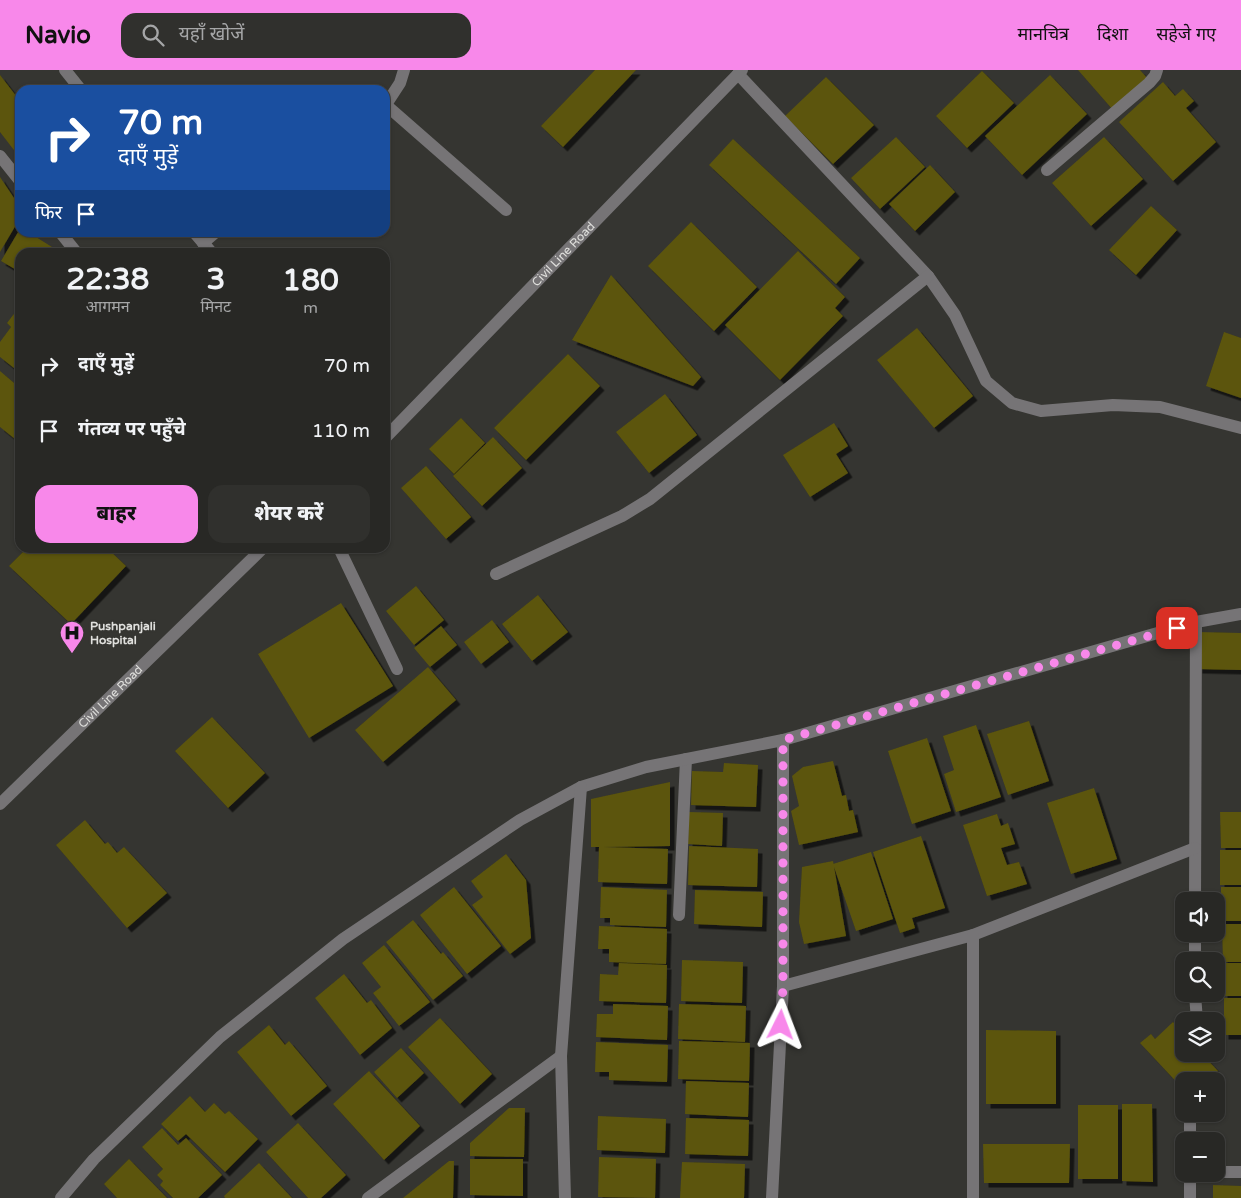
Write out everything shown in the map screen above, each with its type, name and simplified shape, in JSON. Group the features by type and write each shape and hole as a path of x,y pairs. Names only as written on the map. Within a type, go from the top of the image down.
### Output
{"street":[{"path":"65,70 77,85"},
{"path":"390,99 400,83 404,70"},
{"path":"1047,170 1149,83 1157,70"},
{"path":"740,72 928,276 955,315 986,381 1012,403 1041,410 1113,405 1160,407 1241,428"},
{"name":"Civil Line Road","path":"390,433 740,72"},
{"path":"390,109 506,210"},
{"path":"0,156 15,175"},
{"path":"64,237 73,248"},
{"path":"496,574 622,516 650,499 928,276"},
{"name":"Civil Line Road","path":"0,804 257,553"},
{"path":"341,553 397,669"},
{"path":"61,1198 94,1159 220,1037 343,939 520,820 581,787 646,767 783,740 1196,622 1241,614"},
{"path":"1195,892 1196,622"},
{"path":"772,1198 783,986 783,740"},
{"path":"679,915 686,759"},
{"path":"565,1198 561,1056 581,787"},
{"path":"783,986 973,935 1195,848"},
{"path":"973,935 973,1198"},
{"path":"369,1197 561,1056"},
{"path":"1225,1172 1241,1172"},
{"path":"1190,1182 1190,1198"}],"building":[{"path":"595,70 636,70 563,147 541,126"},
{"path":"1078,70 1140,70 1148,79 1113,110"},
{"path":"982,71 1014,103 967,148 936,116"},
{"path":"0,75 15,94 15,152 0,132"},
{"path":"1050,75 1087,114 1022,175 985,136"},
{"path":"826,77 874,125 833,164 785,116"},
{"path":"1163,82 1175,96 1183,89 1194,101 1186,108 1216,142 1173,181 1119,122"},
{"path":"896,137 925,167 880,209 851,178"},
{"path":"1104,137 1143,179 1091,226 1052,183"},
{"path":"733,139 860,258 836,284 709,165"},
{"path":"930,165 955,192 915,231 889,204"},
{"path":"0,177 15,200 15,226 0,252"},
{"path":"1151,206 1177,230 1136,275 1109,250"},
{"path":"691,222 757,287 714,331 648,266"},
{"path":"15,237 36,237 52,247 15,248 15,269 1,261"},
{"path":"798,251 845,297 835,308 843,316 780,380 725,325"},
{"path":"611,275 701,377 693,386 572,340"},
{"path":"15,313 15,369 0,357 0,342 11,327 7,323"},
{"path":"917,328 973,396 934,428 877,360"},
{"path":"1224,332 1241,338 1241,398 1206,386"},
{"path":"568,354 600,386 526,460 494,428"},
{"path":"0,371 15,384 15,439 0,427"},
{"path":"665,394 697,435 649,473 616,432"},
{"path":"461,418 485,443 454,474 429,449"},
{"path":"834,423 848,446 836,454 848,473 810,497 783,455"},
{"path":"493,437 522,468 482,506 453,476"},
{"path":"426,466 471,517 446,539 401,488"},
{"path":"22,553 112,553 126,566 71,624 9,566"},
{"path":"416,586 444,620 414,645 386,611"},
{"path":"538,595 568,632 532,661 502,624"},
{"path":"341,603 393,686 309,738 258,654"},
{"path":"492,620 509,642 481,664 464,642"},
{"path":"441,626 457,645 430,667 414,648"},
{"path":"1198,632 1241,633 1241,670 1198,669"},
{"path":"428,667 456,700 383,762 355,730"},
{"path":"212,717 265,773 228,808 175,751"},
{"path":"1029,721 1049,781 1008,795 987,734"},
{"path":"976,725 1001,797 956,812 944,774 954,770 943,736"},
{"path":"927,738 951,811 912,824 888,751"},
{"path":"833,761 842,796 846,795 849,811 853,810 858,832 799,845 791,811 799,806 792,776 803,767"},
{"path":"724,763 758,765 756,807 691,805 692,771 723,772"},
{"path":"670,782 670,846 604,847 668,849 667,884 598,882 599,847 591,847 591,799"},
{"path":"1094,788 1117,859 1071,874 1047,803"},
{"path":"689,812 723,813 722,846 688,844"},
{"path":"1220,812 1241,812 1241,848 1221,848"},
{"path":"997,814 1001,826 1008,823 1015,844 1001,848 1007,865 1019,862 1027,884 987,896 963,825"},
{"path":"85,820 105,844 108,842 117,853 124,847 167,893 127,928 56,845"},
{"path":"921,836 945,908 912,918 915,928 900,933 873,852"},
{"path":"689,846 758,849 757,887 688,885"},
{"path":"1220,850 1241,850 1241,885 1220,885"},
{"path":"871,852 893,919 856,931 833,864"},
{"path":"506,854 526,880 531,938 510,954 472,905 483,897 471,881"},
{"path":"833,861 846,936 804,944 799,922 802,867"},
{"path":"454,887 501,946 467,974 420,915"},
{"path":"601,887 667,890 666,927 610,925 610,918 600,918"},
{"path":"1221,887 1241,887 1241,921 1225,921 1225,892 1221,892"},
{"path":"695,890 763,892 762,927 694,924"},
{"path":"413,920 441,954 443,952 463,976 433,1000 386,942"},
{"path":"1225,924 1241,924 1241,962 1225,962 1225,952 1223,952"},
{"path":"599,926 667,929 666,964 609,962 609,949 598,949"},
{"path":"384,945 430,1002 399,1026 373,993 381,987 362,963"},
{"path":"682,960 743,962 742,1003 681,1001"},
{"path":"619,963 667,965 666,1003 599,1001 600,974 618,975"},
{"path":"1225,963 1241,963 1241,996 1225,996"},
{"path":"344,974 367,1003 371,1000 392,1028 360,1055 315,998"},
{"path":"1225,998 1241,998 1241,1035 1225,1035"},
{"path":"613,1004 668,1006 667,1040 596,1037 597,1014 613,1014"},
{"path":"679,1004 746,1006 745,1042 678,1039"},
{"path":"440,1018 492,1074 460,1104 408,1047"},
{"path":"1173,1022 1175,1024 1175,1062 1210,1062 1218,1071 1175,1072 1175,1080 1140,1043 1151,1034 1155,1039"},
{"path":"269,1025 285,1045 289,1041 327,1086 291,1116 237,1052"},
{"path":"986,1030 1056,1031 1056,1104 986,1104"},
{"path":"679,1041 750,1043 749,1081 678,1079"},
{"path":"596,1042 668,1045 667,1082 609,1080 609,1072 595,1072"},
{"path":"401,1048 424,1073 397,1098 374,1072"},
{"path":"369,1071 420,1126 384,1160 333,1104"},
{"path":"686,1081 749,1083 748,1117 685,1114"},
{"path":"190,1096 205,1112 214,1103 225,1114 229,1111 258,1139 225,1172 186,1134 178,1141 161,1124"},
{"path":"1122,1104 1152,1104 1153,1182 1122,1181"},
{"path":"1078,1105 1118,1105 1118,1179 1078,1179"},
{"path":"509,1108 525,1108 524,1157 470,1156 470,1143"},
{"path":"598,1116 666,1119 665,1153 597,1150"},
{"path":"686,1118 749,1120 748,1156 685,1154"},
{"path":"298,1123 346,1175 321,1198 308,1198 266,1152"},
{"path":"162,1128 178,1145 186,1138 222,1175 198,1198 173,1198 160,1185 163,1181 157,1175 163,1169 142,1147"},
{"path":"983,1144 1070,1144 1069,1183 984,1183"},
{"path":"599,1157 656,1159 655,1198 598,1197"},
{"path":"129,1159 167,1198 117,1198 104,1184"},
{"path":"470,1159 523,1159 523,1196 470,1195"},
{"path":"449,1161 454,1161 453,1198 403,1198"},
{"path":"682,1162 745,1164 744,1198 680,1198"},
{"path":"259,1163 292,1198 225,1198 224,1196"},
{"path":"1213,1185 1241,1186 1241,1198 1213,1198"}],"place":[{"name":"Pushpanjali Hospital","path":"72,654"}],"route":[{"path":"781,1025 783,986 783,740 1177,628"}]}
